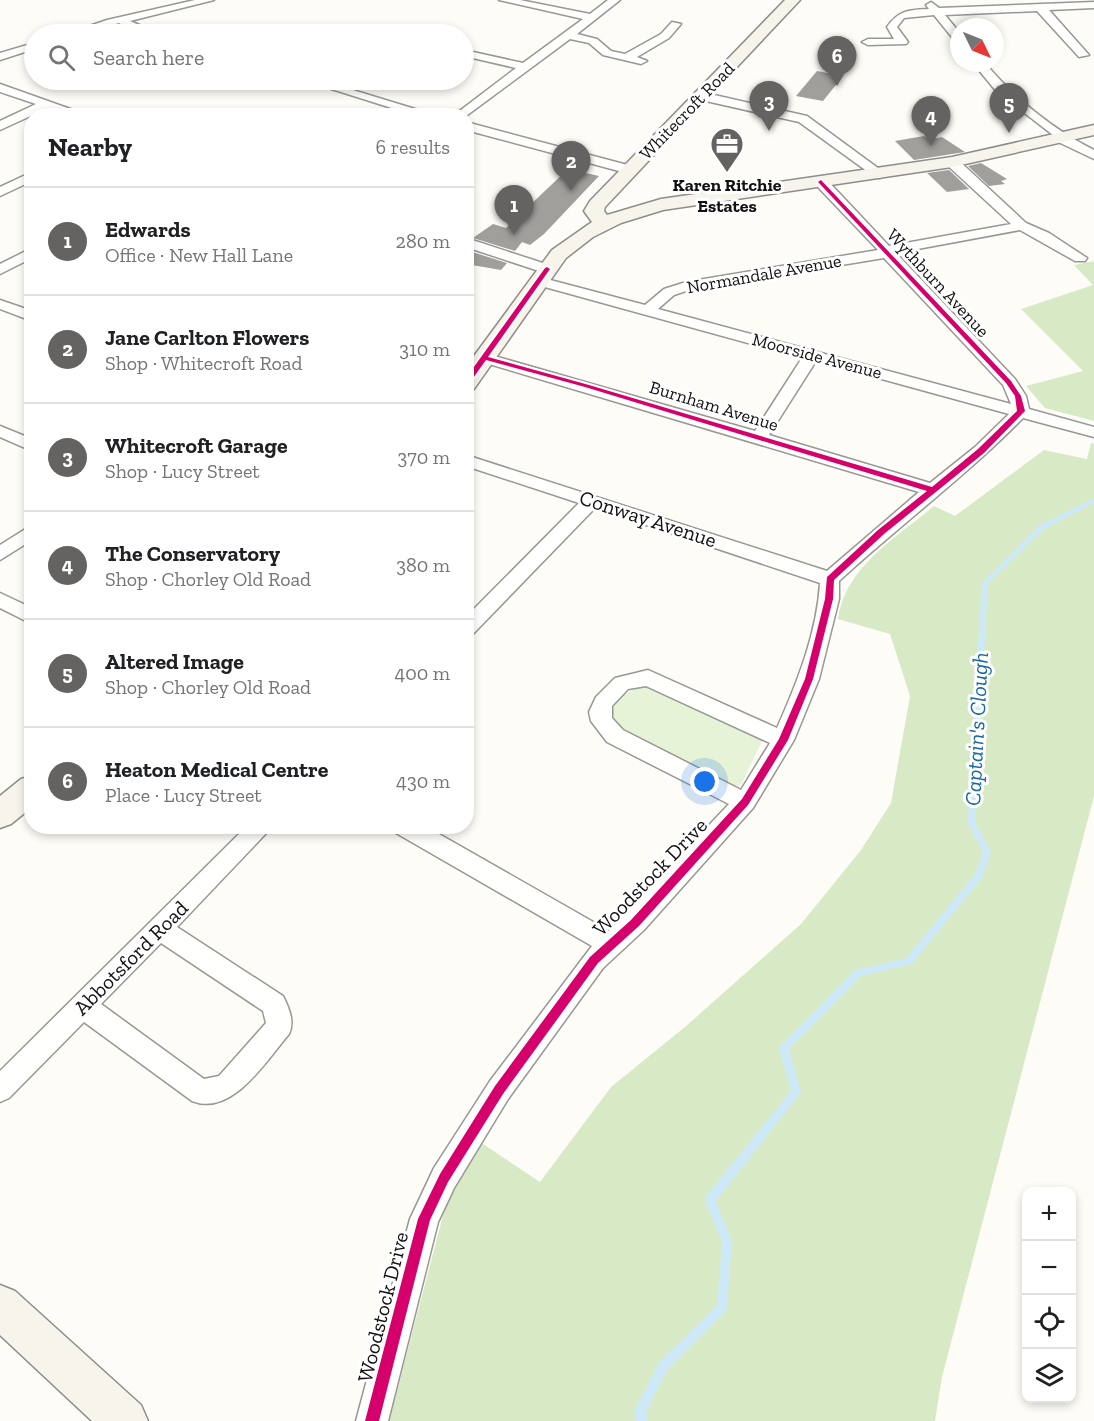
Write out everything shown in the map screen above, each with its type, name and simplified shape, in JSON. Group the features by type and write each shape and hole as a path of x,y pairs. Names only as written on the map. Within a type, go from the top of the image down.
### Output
{"main road":[{"name":"Whitecroft Road","path":"603,224 595,208 793,0"},
{"path":"474,373 543,275 575,240 603,224 661,205 952,162 1094,130"},
{"path":"616,185 661,205"},
{"path":"0,815 24,795"},
{"path":"0,1306 125,1421"}],"street":[{"path":"107,24 209,0"},
{"path":"504,0 591,17"},
{"path":"470,108 615,0"},
{"path":"924,0 950,28"},
{"path":"1036,5 1083,55"},
{"path":"868,42 902,42 892,27 902,14 1036,5 1094,5"},
{"path":"121,20 127,24"},
{"path":"662,21 688,24"},
{"path":"626,57 665,36 676,24"},
{"path":"568,35 592,41 607,53 640,61"},
{"path":"0,57 24,49"},
{"path":"474,55 524,67"},
{"path":"986,72 1000,89 1060,136 1094,155"},
{"path":"0,88 60,108"},
{"path":"343,90 405,108"},
{"path":"701,96 803,119 880,174"},
{"path":"39,108 48,104"},
{"path":"0,126 24,115"},
{"path":"474,128 630,170"},
{"path":"952,162 1021,226 1037,232 1080,258"},
{"path":"0,192 24,180"},
{"name":"Wythburn Avenue","path":"821,182 1009,382 1018,396 1021,411"},
{"name":"Normandale Avenue","path":"648,310 669,292 686,286 887,252 1021,226"},
{"name":"Moorside Avenue","path":"474,245 543,275 648,310 1094,432"},
{"path":"0,270 24,256"},
{"path":"0,304 24,314"},
{"path":"759,436 812,355"},
{"name":"Burnham Avenue","path":"485,358 759,436 933,490"},
{"path":"830,579 837,570 981,451 1021,411"},
{"path":"0,431 24,442"},
{"name":"Conway Avenue","path":"474,463 830,579"},
{"path":"474,622 592,501"},
{"path":"0,554 24,537"},
{"name":"Woodstock Drive","path":"372,1421 424,1219 444,1178 499,1090 574,985 610,944 635,924 746,802 783,740 814,665 829,599 830,579"},
{"path":"0,600 24,613"},
{"path":"746,802 615,736 602,721 600,712 603,704 622,683 648,678 783,740"},
{"name":"Abbotsford Road","path":"0,1089 254,834"},
{"path":"418,834 610,944"},
{"path":"83,1006 201,1092 226,1087 280,1026 274,1004 160,929"}],"green space":[{"path":"1094,261 1094,421 1045,408 1026,386 1083,371 1021,309 1093,285 1074,265"},
{"path":"1091,443 1094,444 1094,796 942,1377 935,1421 389,1421 445,1208 480,1142 540,1182 611,1087 685,1027 801,924 861,850 891,803 910,696 890,634 838,619 843,601 861,569 889,542 934,506 955,516 1044,450 1087,459"},
{"path":"648,686 762,741 741,785 733,788 631,734 613,721 611,710 619,700 631,691"}],"building":[{"path":"817,71 843,76 823,101 796,96"},
{"path":"924,136 929,140 942,137 965,152 914,160 895,141"},
{"path":"981,163 1007,179 1001,181 1005,184 989,186 968,166"},
{"path":"568,169 599,176 544,234 530,245 522,242 515,251 474,238 493,224 506,228"},
{"path":"949,170 969,189 947,192 927,173"},
{"path":"474,253 507,263 501,270 474,265"}],"waterway":[{"name":"Captain's Clough","path":"642,1421 640,1412 663,1366 722,1307 727,1242 710,1200 796,1092 784,1048 858,973 909,961 979,876 987,851 971,823 985,583 1042,527 1094,500"}],"cycle path":[{"path":"372,1421 424,1219 444,1178 499,1090 594,960 635,923 745,802 783,740 809,679 829,599 830,579 881,532 981,451 1021,411 1018,396 1009,382 821,182"},
{"path":"474,373 547,269"},
{"path":"485,358 587,386 933,490"}],"place":[{"name":"Heaton Medical Centre","path":"837,86"},
{"name":"Whitecroft Garage","path":"769,131"},
{"name":"Altered Image","path":"1009,133"},
{"name":"The Conservatory","path":"931,146"},
{"name":"Karen Ritchie Estates","path":"727,173"},
{"name":"Jane Carlton Flowers","path":"571,191"},
{"name":"Edwards","path":"514,235"}]}
